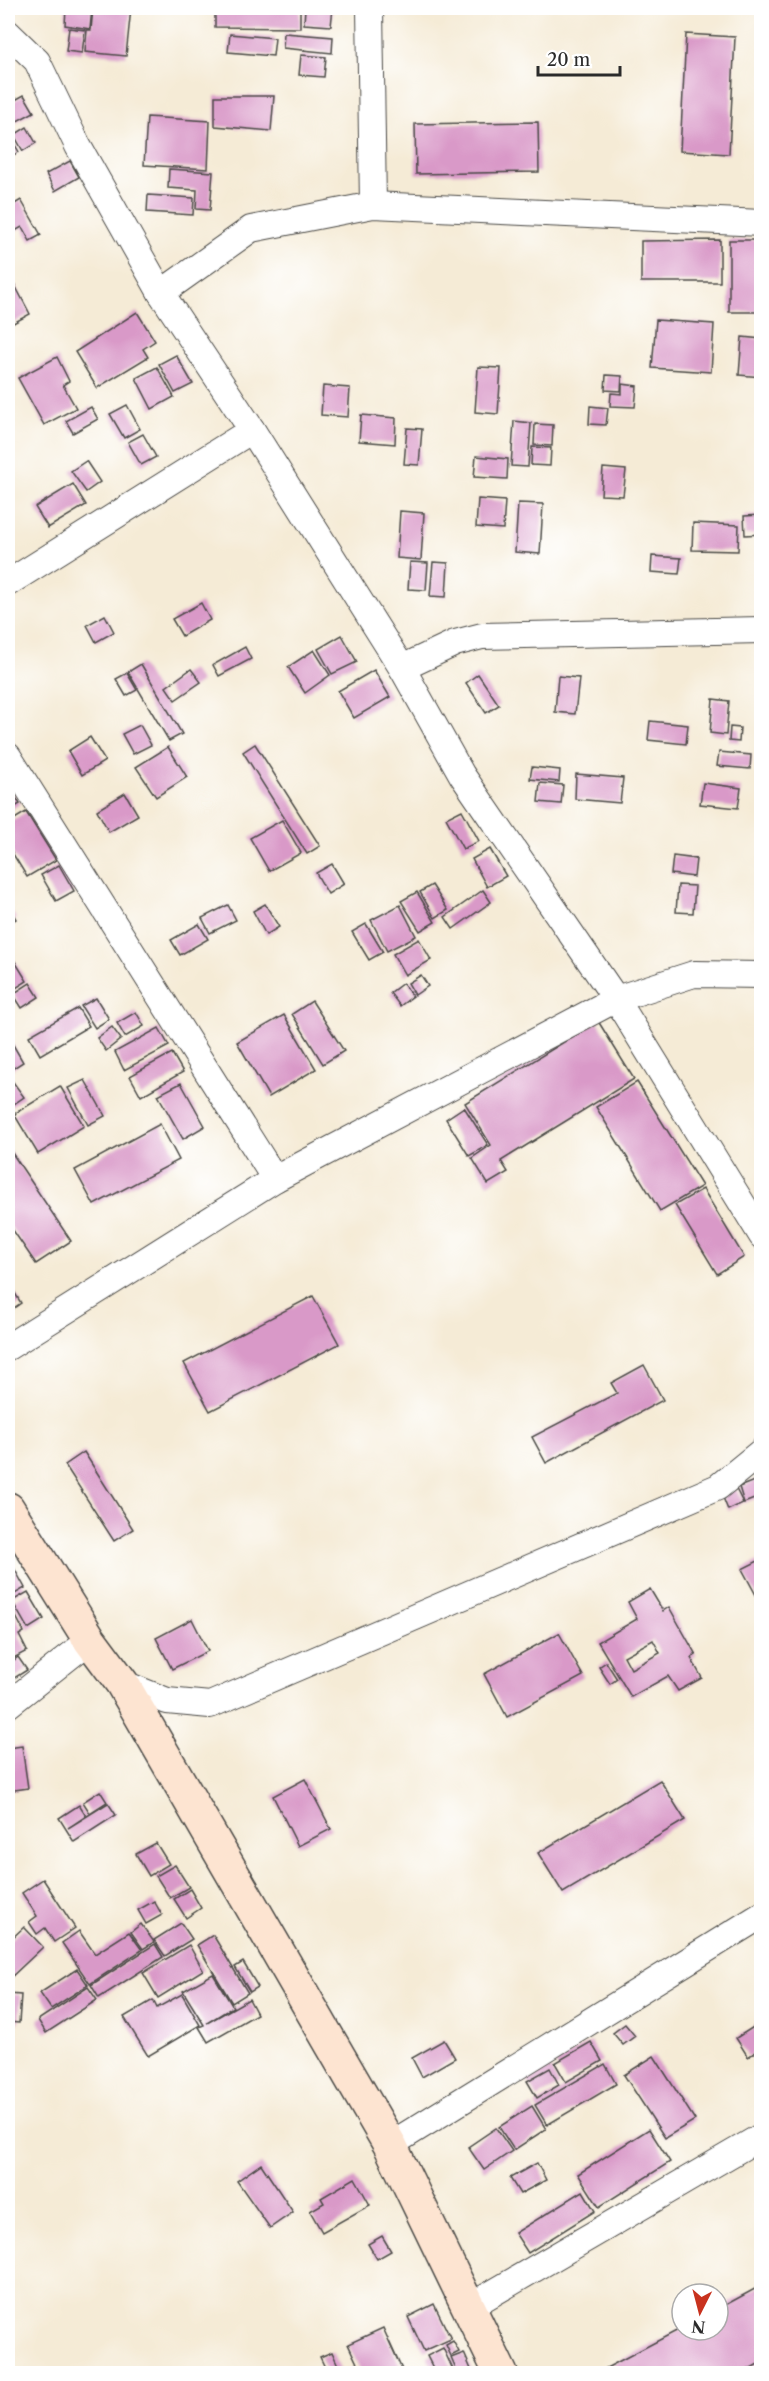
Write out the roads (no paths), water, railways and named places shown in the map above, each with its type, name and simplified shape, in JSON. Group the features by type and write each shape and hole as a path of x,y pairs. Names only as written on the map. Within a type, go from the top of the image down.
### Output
{"street":[{"path":"370,8 374,205"},
{"path":"8,33 37,61 78,146 161,293 252,430 402,668 462,775 616,999 762,1236"},
{"path":"161,293 251,229 374,205 762,223"},
{"path":"8,583 252,430"},
{"path":"402,668 455,643 482,636 762,630"},
{"path":"8,756 275,1179"},
{"path":"8,1347 275,1179 616,999 694,974 762,975"},
{"path":"122,1683 167,1701 210,1705 717,1486 762,1451"},
{"path":"8,1509 90,1640 122,1683 390,2145 501,2373"},
{"path":"8,1705 90,1640"},
{"path":"390,2145 762,1915"},
{"path":"469,2307 762,2136"}]}
